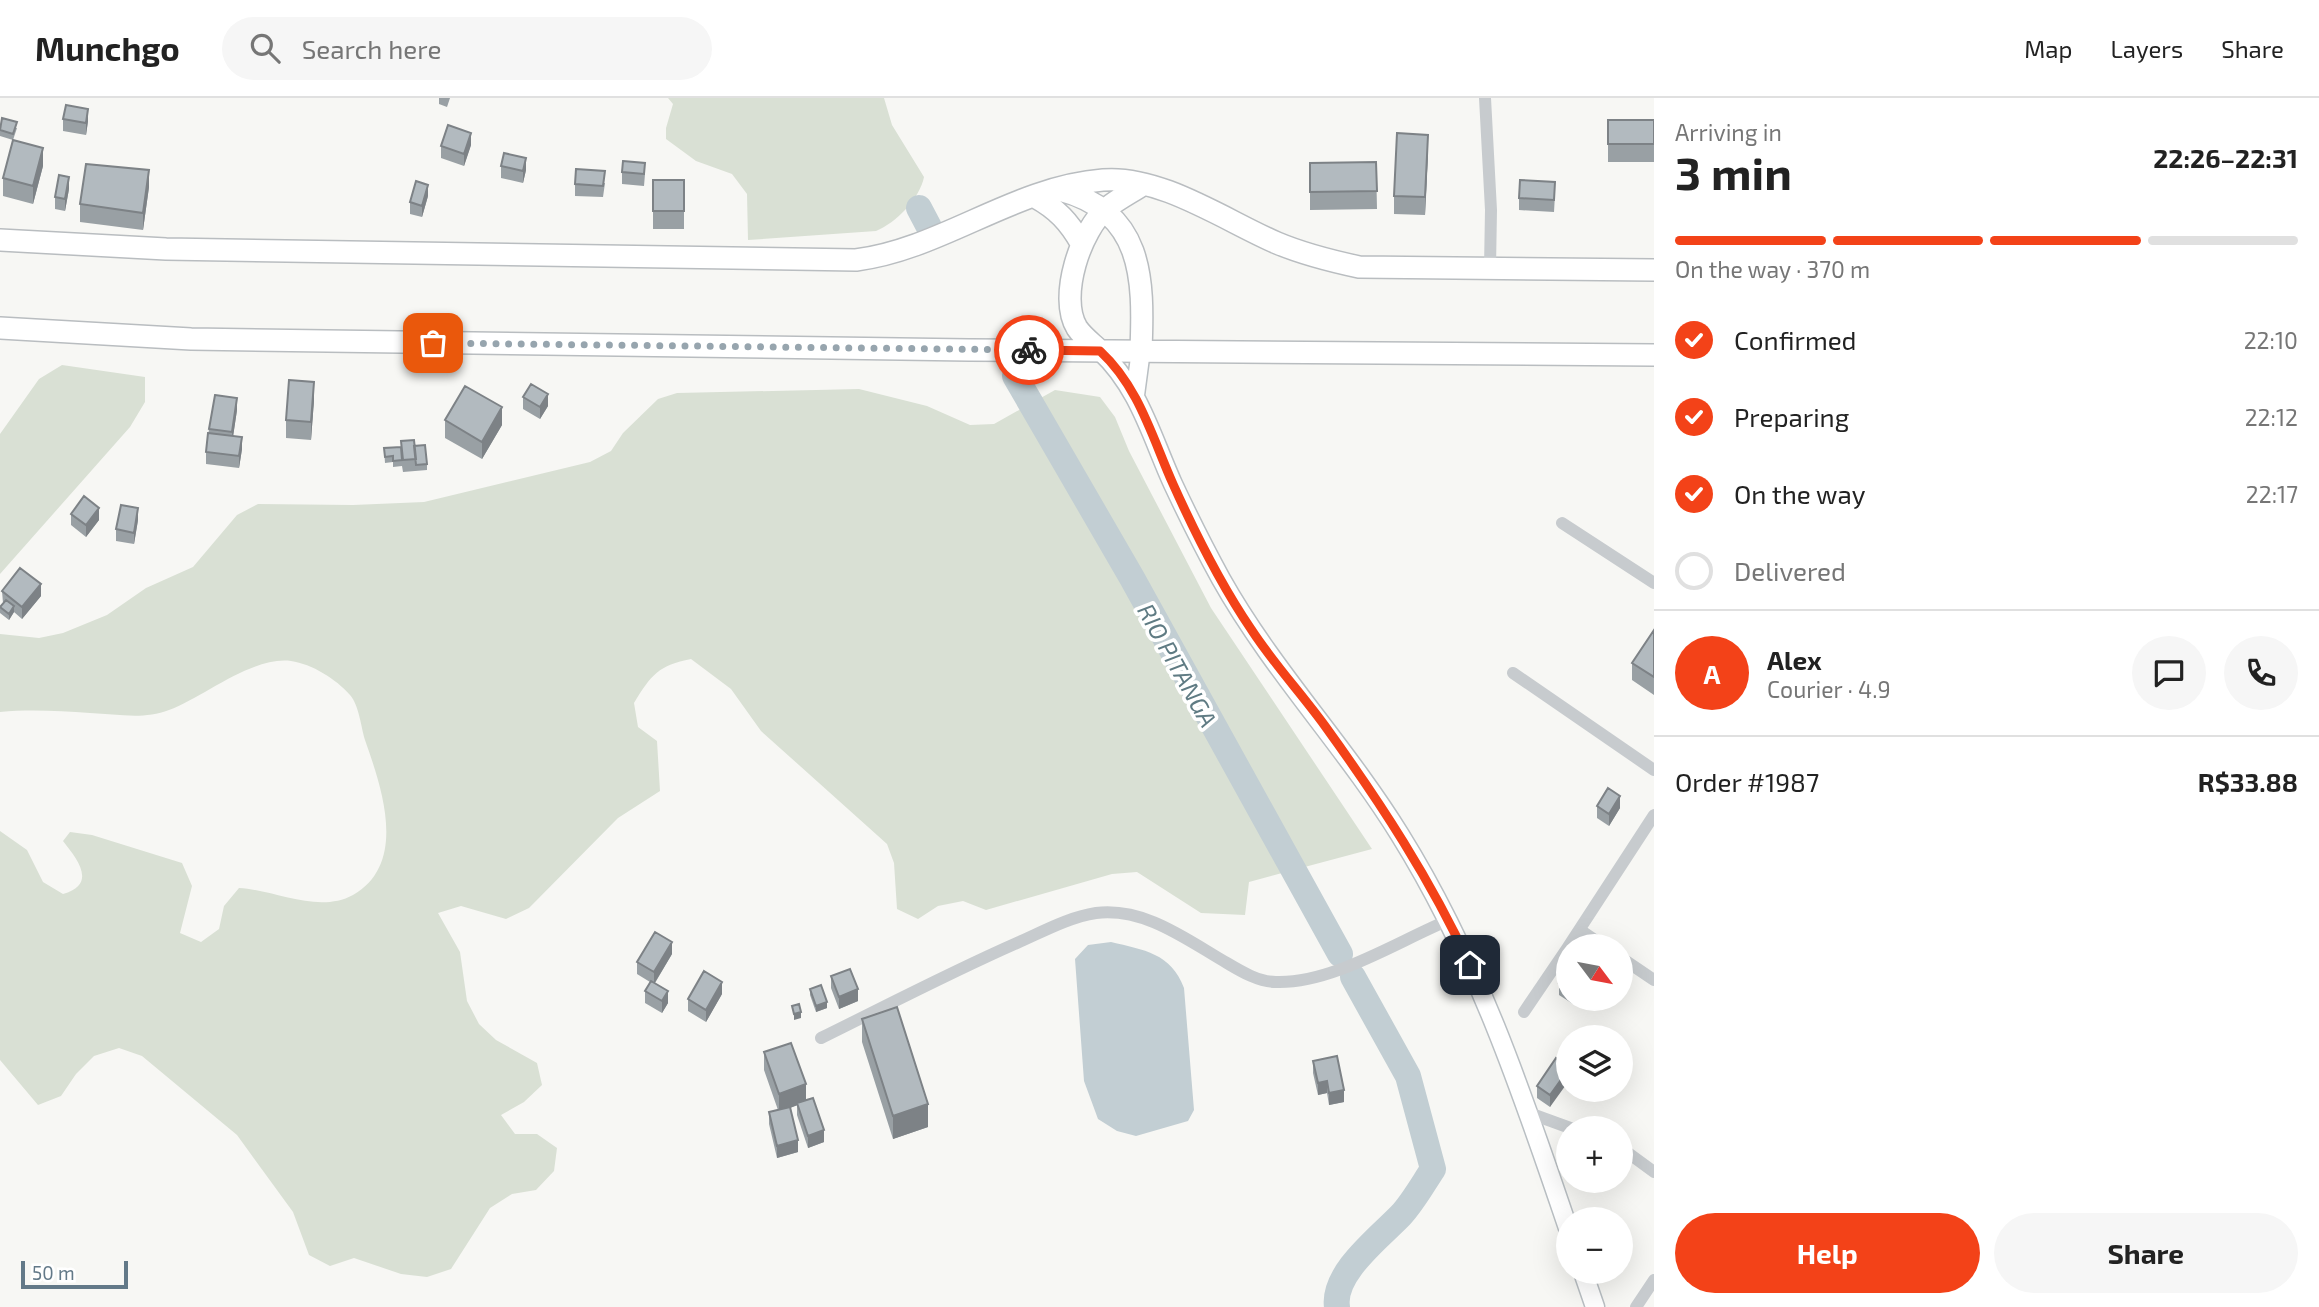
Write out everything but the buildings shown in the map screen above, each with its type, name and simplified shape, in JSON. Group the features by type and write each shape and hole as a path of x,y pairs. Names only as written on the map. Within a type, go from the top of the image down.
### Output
{"highway":[{"path":"0,240 166,249 856,260 890,256 990,211 1055,189 1104,180 1144,184 1193,203 1278,244 1320,259 1359,267 1654,270"},
{"path":"1100,351 1076,327 1071,302 1074,265 1081,243 1106,209 1144,184"},
{"path":"1055,189 1087,197 1106,209 1122,226 1132,250 1143,300 1141,351"},
{"path":"1035,197 1054,207 1069,222 1081,243"},
{"path":"0,328 191,339 969,351 1654,355"}],"main road":[{"path":"1100,351 1119,370 1135,395 1174,485 1251,629 1324,725 1400,834 1449,920 1490,1010 1561,1207"},
{"path":"1135,395 1141,351"},
{"path":"1587,1284 1595,1307"}],"street":[{"path":"1485,98 1491,210 1490,268"},
{"path":"1562,523 1654,583"},
{"path":"1513,673 1654,770"},
{"path":"1577,934 1654,815"},
{"path":"821,1038 996,952 1052,927 1095,914 1123,913 1150,920 1246,974 1273,982 1294,982 1334,971 1449,920"},
{"path":"1580,930 1586,934"},
{"path":"1524,1012 1556,965"},
{"path":"1633,966 1654,980"},
{"path":"1529,1113 1556,1123"},
{"path":"1633,1157 1654,1172"},
{"path":"1636,1307 1654,1280"}],"shaded area":[{"path":"668,98 884,98 892,125 924,177 922,185 906,209 876,231 748,240 747,194 732,174 696,161 666,139 666,128 673,104"},
{"path":"62,365 145,377 145,402 130,427 0,574 0,434 39,379"},
{"path":"859,389 927,406 970,425 994,424 1055,390 1100,397 1115,417 1129,451 1211,608 1372,849 1249,882 1245,915 1201,913 1137,872 1112,874 986,910 963,901 938,906 918,919 897,909 894,863 887,844 761,731 731,689 691,659 663,668 646,685 634,703 638,727 657,741 660,791 618,818 529,908 506,919 461,906 438,913 460,952 467,1001 479,1024 496,1040 537,1063 542,1085 524,1102 501,1115 515,1134 537,1134 557,1148 554,1171 536,1190 512,1194 490,1208 451,1269 427,1277 401,1274 354,1258 330,1266 309,1255 293,1212 237,1135 142,1056 119,1048 94,1056 76,1074 61,1096 38,1105 0,1060 0,831 27,850 43,882 63,894 74,890 82,878 74,855 63,841 70,832 92,835 182,863 192,886 180,933 201,942 219,929 224,906 239,888 311,902 340,900 353,895 370,881 381,864 386,844 386,823 378,779 356,704 338,683 315,669 291,661 260,665 183,704 149,715 0,712 0,634 39,638 63,633 107,615 146,588 193,567 237,515 258,504 353,505 424,502 590,462 611,451 623,433 658,399 677,393"},
{"path":"1111,942 1145,951 1164,960 1172,967 1184,988 1194,1110 1188,1121 1136,1136 1117,1131 1098,1119 1084,1081 1075,959 1088,945"}],"waterway":[{"name":"RIO PITANGA","path":"919,208 929,227"},
{"name":"RIO PITANGA","path":"1015,376 1132,578 1340,954"},
{"name":"RIO PITANGA","path":"1337,1307 1337,1294 1342,1281 1359,1256 1405,1210 1433,1169 1408,1076 1353,977"}],"way so far":[{"path":"433,343 1029,350"}],"route":[{"path":"1029,350 1100,351 1119,370 1135,395 1174,485 1220,577 1251,629 1324,725 1400,834 1449,920 1470,965"}]}
